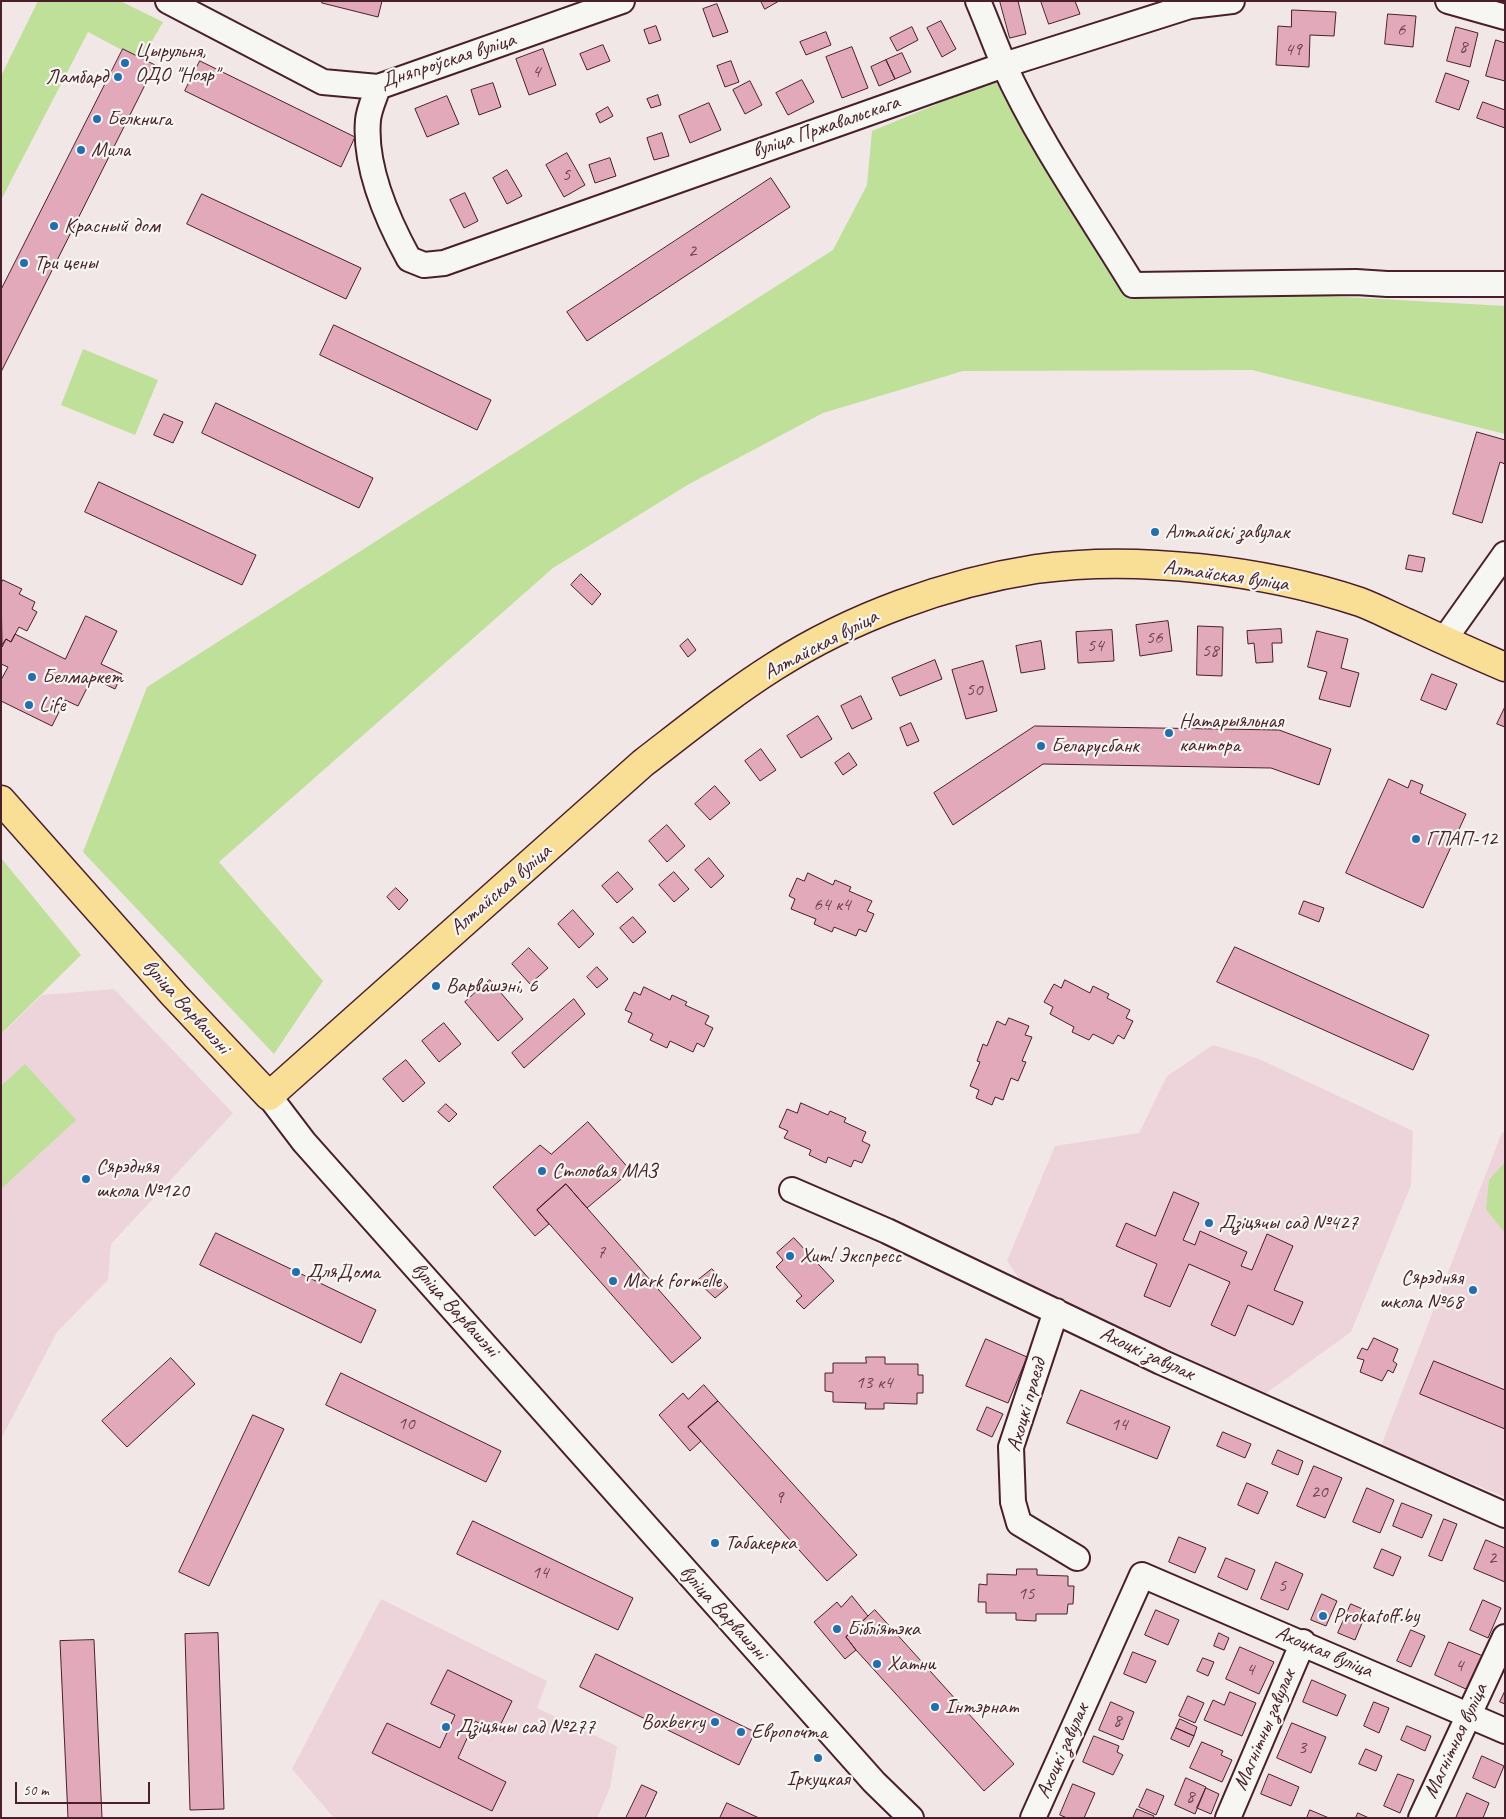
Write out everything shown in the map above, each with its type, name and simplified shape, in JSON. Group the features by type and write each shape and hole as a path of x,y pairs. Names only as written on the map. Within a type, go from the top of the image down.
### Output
{"main road":[{"name":"Алтайская вуліца","path":"268,1096 643,763 696,722 775,666 835,633 902,604 964,585 1038,569 1126,564 1182,568 1266,578 1360,602 1505,667"},
{"name":"вуліца Варвашэні","path":"1,800 174,995 268,1096"}],"street":[{"name":"Дняпроўская вуліца","path":"168,1 323,82 378,86 622,1"},
{"path":"978,1 1004,65 1048,148 1133,285 1356,282 1387,284 1505,284"},
{"name":"вуліца Пржавальскага","path":"378,86 368,119 369,148 377,186 396,234 410,259 424,265 444,263 1004,65 1190,6 1232,1"},
{"path":"1448,1 1505,17"},
{"path":"1444,640 1505,554"},
{"name":"вуліца Варвашэні","path":"268,1096 304,1142 755,1649 874,1782 911,1818"},
{"name":"Ахоцкі завулак","path":"792,1190 887,1231 1162,1362 1505,1515"},
{"name":"Ахоцкі праезд","path":"1056,1311 1011,1447 1013,1502 1019,1523 1077,1558"},
{"name":"Ахоцкі завулак","path":"1033,1818 1142,1575"},
{"name":"Ахоцкая вуліца","path":"1142,1575 1303,1642 1505,1731"},
{"name":"Магнітная вуліца","path":"1420,1818 1505,1637"},
{"name":"Магнітны завулак","path":"1228,1818 1303,1642"}],"shaded area":[{"name":"Сярэдняя школа №120","path":"114,989 233,1113 111,1244 108,1280 57,1332 1,1439 1,1035 42,995"},
{"name":"Дзіцячы сад №427","path":"1213,1045 1259,1059 1413,1131 1411,1185 1351,1332 1265,1394 1030,1294 1007,1261 1055,1146 1139,1133 1167,1076"},
{"name":"Сярэдняя школа №68","path":"1502,1132 1505,1133 1505,1497 1381,1446"},
{"name":"Дзіцячы сад №277","path":"381,1599 547,1681 537,1708 617,1746 610,1788 597,1818 334,1818 292,1769"}],"green space":[{"path":"38,1 120,1 163,22 141,60 88,32 1,200 1,76"},
{"path":"995,80 1133,285 1505,306 1505,434 1252,370 963,371 823,413 689,484 553,568 219,862 323,981 274,1054 83,852 147,687 833,250 867,185 872,131"},
{"path":"83,349 158,380 135,435 61,405"},
{"path":"1,858 81,955 1,1034"},
{"path":"25,1064 76,1120 1,1189 1,1086"},
{"path":"1505,1162 1505,1233 1486,1209 1489,1180"}],"building":[{"path":"322,1 382,1 378,17 322,3"},
{"path":"761,1 779,1 765,9"},
{"path":"1000,1 1018,1 1026,34 1010,38"},
{"path":"1041,1 1075,1 1080,14 1049,24"},
{"path":"717,4 728,32 713,37 703,9"},
{"path":"1292,10 1336,12 1334,36 1310,35 1309,67 1276,65 1278,26 1291,27"},
{"path":"1388,14 1416,16 1413,47 1385,44"},
{"path":"941,21 956,49 942,57 927,28"},
{"path":"656,26 661,40 649,44 644,30"},
{"path":"912,27 918,40 897,51 890,38"},
{"path":"1456,27 1478,33 1470,67 1447,61"},
{"path":"826,32 831,45 806,55 800,42"},
{"path":"1496,40 1505,43 1505,81 1486,76"},
{"path":"603,45 610,61 587,70 580,54"},
{"path":"852,47 868,88 842,98 826,57"},
{"name":"Красный дом","path":"123,49 155,65 1,372 1,290"},
{"path":"543,49 556,85 529,95 516,59"},
{"path":"902,53 911,72 895,79 886,60"},
{"path":"886,60 895,79 879,86 871,67"},
{"path":"200,61 355,137 341,167 185,91"},
{"path":"731,61 739,82 725,87 717,66"},
{"path":"1446,73 1469,81 1459,110 1436,102"},
{"path":"802,80 814,102 788,115 776,93"},
{"path":"750,81 762,105 745,114 733,90"},
{"path":"493,83 501,107 479,115 471,90"},
{"path":"658,95 661,105 651,108 647,99"},
{"path":"447,96 459,124 427,137 415,109"},
{"path":"1483,102 1505,110 1505,128 1477,118"},
{"path":"709,103 721,130 690,143 679,116"},
{"path":"608,107 613,116 600,123 596,114"},
{"path":"662,133 669,156 654,160 647,138"},
{"path":"567,153 585,185 564,197 546,165"},
{"path":"610,158 616,176 595,183 589,165"},
{"path":"507,170 522,196 507,204 493,178"},
{"path":"771,178 790,207 587,341 567,312"},
{"path":"465,193 478,221 464,228 450,200"},
{"path":"202,194 361,268 346,299 187,224"},
{"path":"334,325 491,400 477,430 320,355"},
{"path":"216,403 373,478 359,508 202,433"},
{"path":"164,414 183,422 173,443 154,435"},
{"path":"1477,432 1505,440 1505,464 1500,462 1482,523 1453,514"},
{"path":"99,482 256,555 242,585 85,512"},
{"path":"1409,555 1425,558 1422,572 1406,569"},
{"path":"581,574 601,594 592,605 571,585"},
{"path":"3,580 22,589 19,594 35,602 32,609 37,612 27,631 19,627 11,642 6,639 2,647 1,584"},
{"path":"86,616 117,631 101,664 122,674 115,689 92,678 78,706 65,700 52,726 1,701 1,680 8,667 1,664 1,646 6,639 11,642 15,634 65,659"},
{"path":"1168,621 1172,651 1140,656 1136,625"},
{"path":"1198,626 1223,627 1222,676 1197,675"},
{"path":"1281,629 1282,643 1272,643 1273,662 1256,663 1254,643 1248,644 1247,631"},
{"path":"1112,630 1114,661 1078,663 1076,632"},
{"path":"1317,631 1348,639 1341,668 1359,673 1350,707 1319,699 1327,672 1308,667"},
{"path":"688,639 696,650 688,657 680,646"},
{"path":"1041,641 1045,669 1021,673 1016,646"},
{"path":"935,660 942,679 900,696 892,678"},
{"path":"983,661 997,711 966,719 952,670"},
{"path":"1432,674 1457,684 1446,710 1421,700"},
{"path":"861,696 872,719 852,729 841,706"},
{"path":"1505,707 1505,727 1497,724"},
{"path":"818,716 832,739 801,758 787,736"},
{"path":"911,723 919,741 907,746 900,728"},
{"path":"1035,726 1279,730 1331,749 1319,785 1271,768 1043,764 953,825 934,793"},
{"path":"761,749 776,770 760,781 745,761"},
{"path":"849,753 857,765 843,775 835,763"},
{"path":"1389,779 1408,788 1411,780 1423,785 1420,793 1466,814 1423,908 1346,873"},
{"path":"715,786 730,803 710,820 695,804"},
{"path":"667,825 685,846 667,862 649,841"},
{"path":"709,858 724,876 711,888 695,870"},
{"path":"618,872 633,889 617,903 602,886"},
{"path":"674,872 689,889 674,902 659,885"},
{"path":"808,873 833,885 835,880 851,887 849,891 872,901 867,911 874,914 866,932 859,929 856,936 834,927 832,932 814,924 816,919 791,909 795,899 789,896 797,878 804,881"},
{"path":"396,888 408,900 399,910 387,897"},
{"path":"1304,901 1324,908 1319,922 1299,914"},
{"path":"573,910 594,934 579,948 558,924"},
{"path":"633,917 646,932 633,943 620,928"},
{"path":"1235,947 1429,1035 1413,1070 1217,982"},
{"path":"529,948 548,968 530,984 512,964"},
{"path":"597,967 608,979 597,988 587,977"},
{"path":"490,980 523,1019 498,1041 465,1002"},
{"path":"1065,980 1090,993 1093,986 1109,994 1107,998 1130,1010 1126,1018 1133,1021 1124,1039 1118,1035 1113,1044 1093,1034 1089,1040 1072,1032 1074,1027 1050,1014 1053,1007 1044,1002 1054,984 1061,988"},
{"path":"644,987 670,1000 672,995 687,1002 685,1005 709,1016 705,1024 713,1028 704,1047 697,1043 693,1052 670,1041 667,1048 650,1040 653,1034 628,1022 632,1013 625,1010 634,992 640,995"},
{"path":"574,999 585,1014 524,1068 512,1053"},
{"path":"1009,1018 1029,1026 1025,1035 1032,1037 1022,1061 1026,1062 1018,1081 1011,1078 1003,1100 995,1097 992,1105 976,1098 979,1090 970,1086 980,1062 977,1061 983,1044 987,1046 997,1021 1005,1025"},
{"path":"444,1023 461,1044 439,1062 422,1041"},
{"path":"406,1060 425,1083 403,1102 383,1079"},
{"path":"801,1103 828,1115 830,1111 846,1118 844,1122 866,1132 862,1141 870,1145 862,1163 854,1160 851,1167 828,1157 826,1163 809,1155 811,1150 784,1138 788,1131 779,1127 787,1109 797,1113"},
{"path":"446,1104 457,1114 449,1122 438,1112"},
{"path":"588,1122 631,1171 587,1208 566,1184 537,1210 549,1224 535,1236 493,1187 540,1145 551,1154"},
{"path":"566,1184 701,1338 672,1363 537,1210"},
{"path":"1174,1192 1199,1203 1183,1240 1195,1245 1200,1231 1247,1252 1241,1266 1252,1270 1267,1234 1293,1246 1274,1290 1303,1302 1293,1325 1248,1305 1235,1336 1211,1325 1230,1282 1189,1264 1170,1307 1144,1296 1157,1264 1116,1246 1126,1223 1155,1236"},
{"path":"216,1233 376,1310 361,1343 200,1265"},
{"path":"794,1238 834,1281 804,1309 796,1301 802,1296 776,1267 783,1260 777,1253"},
{"path":"712,1269 728,1287 715,1298 697,1281"},
{"path":"1374,1338 1398,1349 1393,1361 1397,1364 1393,1373 1388,1370 1382,1381 1360,1372 1364,1360 1357,1358 1362,1348 1367,1350"},
{"path":"986,1339 1027,1357 1008,1403 966,1386"},
{"path":"866,1357 885,1357 885,1364 918,1364 918,1375 923,1375 923,1393 917,1393 917,1404 884,1403 884,1409 865,1409 866,1403 833,1402 833,1392 825,1391 825,1373 833,1373 833,1363 866,1363"},
{"path":"171,1358 195,1384 127,1447 102,1421"},
{"path":"1434,1361 1505,1390 1505,1429 1420,1394"},
{"path":"341,1373 501,1451 486,1482 326,1405"},
{"path":"704,1385 718,1401 688,1427 701,1441 690,1451 659,1415 683,1393 688,1399"},
{"path":"1081,1390 1170,1427 1157,1459 1067,1423"},
{"path":"718,1401 857,1555 827,1581 688,1427"},
{"path":"987,1407 1003,1414 992,1437 977,1430"},
{"path":"253,1415 284,1429 209,1586 179,1572"},
{"path":"1223,1432 1251,1444 1245,1458 1217,1446"},
{"path":"1278,1450 1303,1461 1298,1475 1272,1464"},
{"path":"1314,1466 1342,1478 1325,1518 1297,1506"},
{"path":"1247,1483 1268,1492 1258,1514 1238,1505"},
{"path":"1367,1488 1394,1500 1380,1533 1353,1522"},
{"path":"1402,1503 1432,1515 1422,1538 1393,1526"},
{"path":"1444,1519 1457,1524 1442,1561 1429,1556"},
{"path":"473,1521 633,1598 618,1630 457,1554"},
{"path":"1179,1537 1206,1548 1195,1573 1169,1562"},
{"path":"1486,1540 1505,1548 1505,1582 1474,1569"},
{"path":"1382,1549 1401,1557 1393,1576 1374,1568"},
{"path":"1226,1558 1255,1570 1247,1590 1218,1577"},
{"path":"1276,1562 1303,1574 1288,1610 1261,1599"},
{"path":"1017,1569 1037,1569 1037,1575 1068,1576 1068,1586 1074,1586 1073,1604 1068,1604 1067,1614 1036,1614 1036,1621 1016,1620 1016,1613 986,1613 986,1602 978,1602 979,1584 987,1585 987,1574 1016,1575"},
{"path":"1322,1594 1337,1601 1326,1626 1311,1620"},
{"name":"Бібліятэка","path":"852,1596 868,1616 846,1637 856,1650 845,1659 814,1622 837,1602 841,1607"},
{"path":"1483,1600 1501,1608 1488,1638 1470,1630"},
{"path":"1351,1604 1367,1611 1355,1640 1338,1633"},
{"name":"Інтэрнат","path":"875,1610 1014,1764 984,1791 846,1637"},
{"path":"1156,1610 1179,1620 1168,1645 1145,1635"},
{"path":"1411,1630 1425,1636 1411,1667 1397,1661"},
{"path":"218,1633 224,1809 190,1810 185,1634"},
{"path":"1219,1633 1229,1638 1224,1650 1214,1646"},
{"path":"94,1640 102,1818 68,1818 60,1641"},
{"path":"1449,1642 1483,1656 1468,1690 1435,1675"},
{"path":"1240,1647 1274,1662 1259,1694 1226,1679"},
{"path":"1133,1652 1156,1661 1146,1683 1124,1674"},
{"path":"596,1654 755,1732 739,1765 580,1687"},
{"path":"1203,1658 1214,1662 1208,1676 1197,1671"},
{"path":"448,1670 512,1701 497,1732 475,1721 458,1758 506,1782 492,1811 372,1753 387,1723 440,1748 455,1715 431,1704"},
{"path":"1312,1680 1346,1695 1337,1716 1303,1702"},
{"path":"1505,1691 1505,1704 1500,1702"},
{"path":"1230,1692 1256,1703 1242,1736 1204,1720 1213,1700 1224,1705"},
{"path":"1188,1696 1204,1703 1195,1723 1179,1716"},
{"path":"1111,1702 1134,1712 1123,1740 1099,1730"},
{"path":"1374,1702 1389,1708 1379,1733 1364,1726"},
{"path":"1180,1719 1197,1727 1194,1736 1176,1728"},
{"path":"1292,1723 1326,1737 1311,1773 1277,1758"},
{"path":"1407,1726 1431,1736 1425,1751 1401,1740"},
{"path":"1176,1728 1194,1736 1189,1747 1171,1739"},
{"path":"1094,1736 1119,1746 1117,1752 1123,1755 1113,1775 1083,1762"},
{"path":"1202,1742 1223,1751 1221,1755 1232,1760 1222,1782 1190,1768"},
{"path":"1366,1749 1382,1756 1376,1771 1359,1764"},
{"path":"1482,1756 1504,1766 1495,1788 1473,1778"},
{"path":"1269,1774 1299,1787 1291,1806 1261,1794"},
{"path":"1398,1774 1414,1780 1400,1813 1384,1806"},
{"path":"1186,1778 1206,1787 1195,1814 1175,1805"},
{"path":"1073,1784 1095,1793 1084,1818 1067,1818 1060,1815"},
{"path":"642,1785 657,1792 645,1818 626,1818"},
{"path":"1206,1788 1219,1794 1211,1814 1197,1808"},
{"path":"1147,1789 1164,1796 1156,1815 1139,1807"},
{"path":"1467,1793 1489,1803 1483,1818 1456,1818"},
{"path":"727,1803 759,1818 720,1818"},
{"path":"1137,1809 1154,1816 1153,1818 1133,1818"},
{"path":"1310,1810 1329,1818 1307,1818"},
{"path":"1358,1813 1369,1818 1356,1818"}],"place":[{"name":"Цырульня, ОДО \"Нояр\"","path":"125,63"},
{"name":"Ламбард","path":"118,77"},
{"name":"Белкнига","path":"97,119"},
{"name":"Мила","path":"81,150"},
{"name":"Красный дом","path":"54,226"},
{"name":"Три цены","path":"24,263"},
{"name":"Алтайскі завулак","path":"1155,532"},
{"name":"Белмаркет","path":"32,677"},
{"name":"Life","path":"29,705"},
{"name":"Натарыяльная кантора","path":"1169,733"},
{"name":"Беларусбанк","path":"1041,746"},
{"name":"ГПАП-12","path":"1416,839"},
{"name":"Варвашэні, 6","path":"436,986"},
{"name":"Столовая МАЗ","path":"542,1171"},
{"name":"Сярэдняя школа №120","path":"86,1179"},
{"name":"Дзіцячы сад №427","path":"1209,1223"},
{"name":"Хит! Экспресс","path":"790,1256"},
{"name":"ДляДома","path":"296,1272"},
{"name":"Mark formelle","path":"613,1281"},
{"name":"Сярэдняя школа №68","path":"1473,1290"},
{"name":"Табакерка","path":"715,1543"},
{"name":"Prokatoff.by","path":"1323,1616"},
{"name":"Бібліятэка","path":"837,1629"},
{"name":"Хатни","path":"877,1664"},
{"name":"Інтэрнат","path":"935,1707"},
{"name":"Boxberry","path":"715,1722"},
{"name":"Дзіцячы сад №277","path":"446,1727"},
{"name":"Европочта","path":"741,1732"},
{"name":"Іркуцкая","path":"818,1758"}]}
